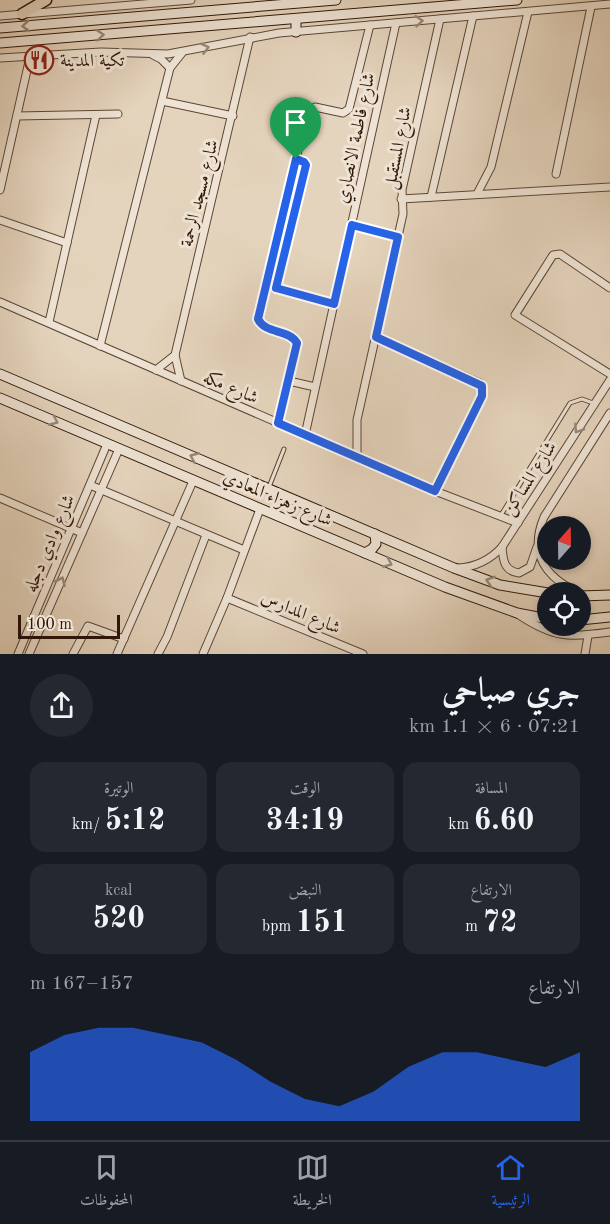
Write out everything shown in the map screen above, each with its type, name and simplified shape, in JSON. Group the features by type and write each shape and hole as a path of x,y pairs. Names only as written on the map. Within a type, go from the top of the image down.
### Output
{"main road":[{"path":"22,14 46,0"},
{"path":"0,28 250,4 336,0"},
{"path":"0,43 517,0"},
{"path":"296,19 297,32"},
{"path":"69,22 70,38"},
{"name":"شارع زهراء المعادي","path":"0,374 454,568 500,585 537,591"},
{"name":"شارع زهراء المعادي","path":"0,398 446,587 517,613 537,617"},
{"path":"365,553 374,547 375,534"},
{"path":"591,595 608,595"},
{"path":"591,619 610,617"}],"street":[{"path":"0,16 87,4 191,0"},
{"path":"0,58 101,52 153,55 184,52 250,37 610,4"},
{"path":"556,174 591,7"},
{"path":"477,194 491,167 528,12"},
{"path":"431,197 473,16"},
{"name":"شارع المستقبل","path":"359,458 357,420 403,214 401,199 440,19"},
{"name":"شارع فاطمة الانصاري","path":"305,435 396,23"},
{"path":"278,423 297,343 292,336 263,326 258,321 266,285 306,115 310,109 315,107 344,113 350,108 370,25"},
{"name":"شارع مسجد الرحمة","path":"181,381 175,355 250,37"},
{"path":"100,346 170,68 184,52"},
{"path":"153,55 170,68"},
{"path":"0,190 30,57"},
{"path":"162,101 233,116"},
{"path":"17,116 118,114"},
{"path":"49,322 96,115"},
{"path":"276,288 306,165 296,159"},
{"path":"401,199 610,187"},
{"path":"0,220 67,243"},
{"path":"352,225 398,237"},
{"path":"610,288 560,254 556,254 553,255 515,315 610,374"},
{"path":"266,285 334,304"},
{"name":"شارع مكه","path":"0,302 435,491 518,523"},
{"path":"376,337 482,386 482,396 435,491"},
{"path":"156,370 175,355"},
{"name":"شارع المساكن","path":"454,568 467,568 483,562 502,547 595,403 608,389 610,380"},
{"path":"289,381 315,387"},
{"name":"شارع المساكن","path":"545,516 610,413"},
{"name":"شارع وادي دجله","path":"18,654 107,444"},
{"name":"شارع وادي دجله","path":"29,654 119,449"},
{"path":"117,654 193,481"},
{"path":"90,485 206,536 244,550"},
{"path":"0,498 82,533"},
{"path":"203,654 227,598 260,509"},
{"path":"158,654 167,637 206,536"},
{"name":"شارع المساكن","path":"502,547 505,565 511,571 519,573 530,567 537,548"},
{"path":"547,570 558,582"},
{"name":"شارع المدارس","path":"227,598 363,654"},
{"path":"517,613 537,625"},
{"path":"73,654 88,626 124,639"},
{"path":"591,636 610,633"},
{"path":"585,654 588,636"}],"lane":[{"path":"500,516 570,403 582,399 595,403"},
{"path":"268,489 284,449"}],"place":[{"name":"تكية المدينة","path":"39,60"}],"route":[{"path":"296,159 306,165 276,288 334,304 352,225 398,237 376,337 480,383 482,386 482,396 435,491 278,423 297,343 292,336 263,326 258,319 296,159"}]}
